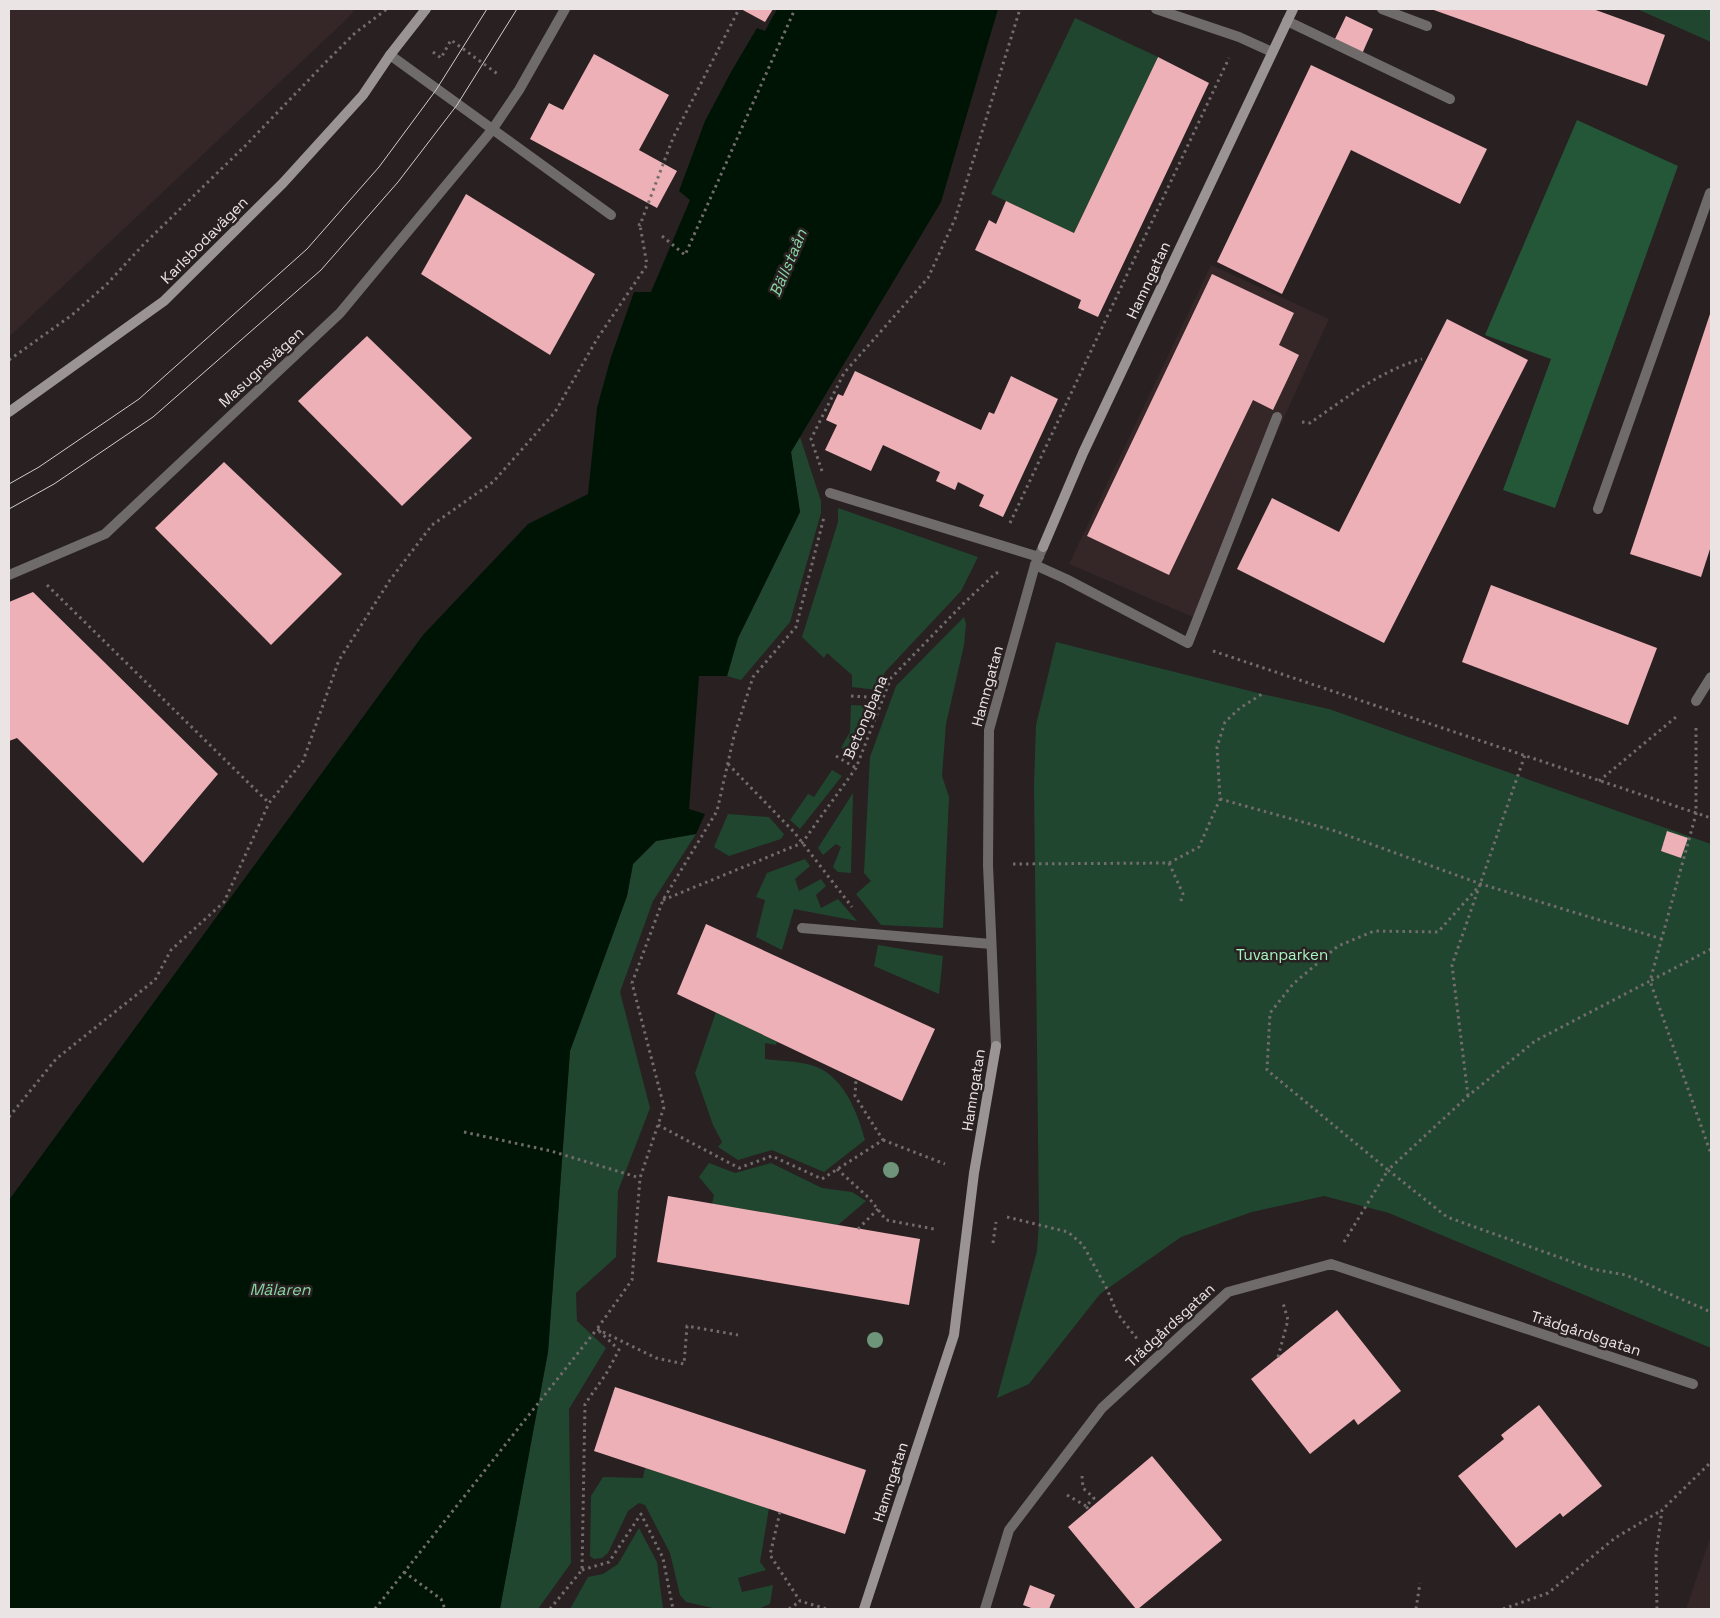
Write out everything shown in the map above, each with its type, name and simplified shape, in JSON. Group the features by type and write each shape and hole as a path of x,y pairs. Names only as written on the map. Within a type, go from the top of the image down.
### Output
{"street":[{"name":"Karlsbodavägen","path":"9,412 164,301 283,183 362,95 426,9"},
{"path":"492,130 520,90 565,9"},
{"path":"1156,9 1239,37 1272,52"},
{"name":"Hamngatan","path":"864,1609 954,1335 974,1173 996,1046 988,865 989,730 1037,561 1083,453 1293,9"},
{"path":"1382,9 1427,26"},
{"path":"1287,21 1450,99"},
{"path":"390,55 610,214"},
{"name":"Masugnsvägen","path":"9,575 104,534 340,313 492,130"},
{"path":"1598,509 1706,202 1711,194"},
{"path":"830,493 1010,549 1037,561 1066,579 1188,642 1277,417"},
{"path":"1696,701 1711,677"},
{"path":"802,928 991,944"},
{"name":"Trädgårdsgatan","path":"985,1609 1009,1530 1102,1408 1228,1292 1331,1264 1693,1384"}],"path":[{"path":"9,360 72,315 107,284 142,246 246,145 355,33 387,9"},
{"path":"9,1117 56,1058 155,980 170,950 224,902 269,803 303,762 339,660 390,580 432,525 493,482 555,412 597,339 647,265 640,225 673,138 739,9"},
{"path":"662,236 685,255 795,9"},
{"path":"375,1609 597,1329 632,1280 640,1178 664,1107 632,983 663,900 717,811 734,736 754,677 796,627 830,493 811,439 844,374 928,278 955,219 1020,9"},
{"path":"379,15 441,58 451,40 520,90"},
{"path":"1010,549 1008,528 1239,37"},
{"path":"610,214 640,225"},
{"path":"1277,417 1310,423 1381,376 1404,364 1422,359"},
{"name":"Betongbana","path":"802,843 856,768 891,678 964,603 996,574 1037,561"},
{"path":"28,567 269,803"},
{"path":"1188,642 1711,818"},
{"path":"988,865 1169,863 1199,847 1220,799 1217,747 1225,722 1240,708 1262,694"},
{"path":"851,696 883,698"},
{"path":"1599,780 1696,701"},
{"path":"1696,701 1696,814 1650,982 1711,1154"},
{"path":"1468,1096 1452,965 1525,755"},
{"path":"836,756 856,768"},
{"path":"728,764 794,832 844,896"},
{"path":"1220,799 1335,831 1481,884 1662,939"},
{"path":"663,900 802,843"},
{"path":"1169,863 1183,894 1180,904"},
{"path":"1481,884 1438,932 1374,931 1338,946 1293,984 1270,1013 1267,1070 1447,1217 1592,1269 1626,1275 1711,1312"},
{"path":"1331,1264 1388,1170 1468,1096 1535,1041 1711,949"},
{"path":"856,1079 855,1096 883,1140 945,1164"},
{"path":"658,1125 739,1168 772,1156 822,1179 883,1140"},
{"path":"464,1132 550,1151 640,1178"},
{"path":"836,1170 869,1198 886,1220 934,1229"},
{"path":"858,1228 878,1209"},
{"path":"1007,1216 1068,1232 1083,1245 1117,1313 1154,1361"},
{"path":"1278,1357 1288,1320 1283,1302"},
{"path":"597,1329 656,1358 684,1364 687,1326 738,1335"},
{"path":"582,1570 585,1404 606,1374 619,1350 597,1329"},
{"path":"1503,1609 1548,1593 1615,1538 1662,1510 1711,1462"},
{"path":"1067,1495 1087,1508 1094,1498 1084,1488 1082,1474"},
{"path":"1657,1609 1656,1555 1662,1510"},
{"path":"780,1512 770,1555 800,1601 826,1609"},
{"path":"550,1609 582,1570 609,1562 641,1514 663,1558 673,1609"},
{"path":"404,1572 441,1600 445,1609"},
{"path":"1416,1609 1420,1583"},
{"path":"789,1609 800,1601"}],"shaded area":[{"path":"9,9 355,9 349,17 9,337"},
{"path":"1211,265 1329,319 1193,617 1069,564"},
{"path":"1711,1536 1711,1609 1686,1609"}],"green space":[{"path":"1637,9 1711,9 1711,42"},
{"path":"1075,18 1158,57 1074,233 991,194"},
{"path":"1577,120 1678,166 1555,508 1503,490 1551,359 1485,335"},
{"path":"800,437 821,501 821,513 790,622 741,680 727,676 738,638 800,512 791,452"},
{"path":"838,508 978,557 961,591 885,672 877,690 852,687 852,675 827,653 824,658 802,637 838,522"},
{"path":"964,617 966,624 964,645 946,724 942,776 949,797 943,928 881,925 856,894 871,881 864,873 870,757 896,686"},
{"name":"Tuvanparken","path":"1056,642 1329,709 1711,844 1711,1348 1389,1213 1324,1196 1252,1212 1181,1237 1100,1294 1029,1384 997,1398 1037,1251 1039,1223 1034,785 1036,725"},
{"path":"851,705 870,706 853,752 841,748 850,732"},
{"path":"832,770 842,776 800,829 790,820 808,794 814,797"},
{"path":"853,793 851,873 838,872 833,867 841,847 836,844 823,855 818,848"},
{"path":"728,814 769,817 784,834 781,839 729,856 714,847"},
{"path":"696,834 653,901 620,992 650,1108 618,1191 616,1257 576,1293 577,1321 606,1348 569,1409 571,1563 538,1609 500,1608 548,1352 570,1051 627,896 633,864 656,841"},
{"path":"805,859 810,866 795,879 799,891 821,879 826,886 816,895 821,908 838,899 857,921 794,909 782,950 756,937 765,900 756,897 767,873"},
{"path":"878,945 943,956 939,994 874,966"},
{"path":"716,1012 777,1042 776,1045 765,1043 765,1059 811,1065 832,1076 853,1106 865,1140 824,1172 772,1150 738,1160 718,1147 722,1142 713,1125 695,1073"},
{"path":"709,1163 735,1173 771,1163 822,1188 852,1192 866,1201 838,1225 712,1204 714,1195 699,1177"},
{"path":"645,1468 769,1508 760,1562 766,1570 738,1578 742,1592 773,1585 770,1604 758,1609 717,1609 686,1602 680,1595 670,1553 645,1505 639,1503 628,1511 608,1553 602,1558 594,1559 590,1556 591,1496 603,1477 643,1478"},
{"path":"639,1528 657,1562 663,1609 570,1609 588,1577 603,1574 618,1564"}],"water":[{"name":"Mälaren","path":"777,9 998,9 941,202 791,452 800,512 738,638 727,676 699,676 689,809 705,814 696,834 656,841 633,864 627,896 570,1051 548,1352 500,1609 9,1609 9,1200 423,635 528,524 588,494 597,408 611,357 634,292 651,292 690,200 679,191 705,121 757,28 765,31"}],"building":[{"path":"741,9 773,9 765,22"},
{"path":"1431,9 1593,9 1665,35 1647,86"},
{"path":"1346,16 1373,29 1362,54 1334,41"},
{"path":"594,54 669,95 639,150 677,171 657,208 530,139 549,103 563,110"},
{"path":"1158,57 1209,83 1098,317 1078,308 1081,300 975,250 989,220 996,224 1006,201 1074,233"},
{"path":"1311,65 1487,149 1460,204 1351,150 1282,294 1217,262"},
{"path":"466,194 595,274 550,355 421,274"},
{"path":"1212,274 1294,313 1279,345 1299,355 1273,410 1253,400 1169,575 1087,536"},
{"path":"1711,311 1711,546 1701,577 1630,554"},
{"path":"1447,319 1528,360 1384,643 1237,569 1272,498 1339,532"},
{"path":"367,336 472,438 402,506 298,401"},
{"path":"855,371 981,430 989,412 994,414 1011,376 1058,399 1003,517 979,506 984,495 958,482 955,490 936,481 940,472 883,445 871,471 825,450 837,425 826,420 838,394 843,396"},
{"path":"224,462 342,574 271,645 155,528"},
{"path":"1491,585 1657,648 1628,725 1462,662"},
{"path":"33,592 218,774 143,863 17,738 9,741 9,602"},
{"path":"1667,831 1688,838 1681,858 1661,851"},
{"path":"706,924 935,1029 902,1101 677,994"},
{"path":"668,1196 920,1239 909,1305 657,1262"},
{"path":"1337,1310 1401,1391 1358,1425 1354,1419 1310,1454 1251,1379"},
{"path":"615,1387 866,1470 845,1534 594,1451"},
{"path":"1539,1405 1602,1486 1563,1517 1560,1513 1516,1548 1458,1476 1504,1439 1501,1435"},
{"path":"1152,1456 1222,1540 1136,1609 1068,1527"},
{"path":"1030,1585 1055,1595 1049,1609 1034,1609 1023,1605"}],"tram line":[{"path":"9,484 39,467 139,399 307,249 379,167 436,90 487,9"},
{"path":"9,509 54,484 153,417 321,270 398,182 457,105 517,9"}],"water label":[{"name":"Bällstaån","path":"788,263"}]}
